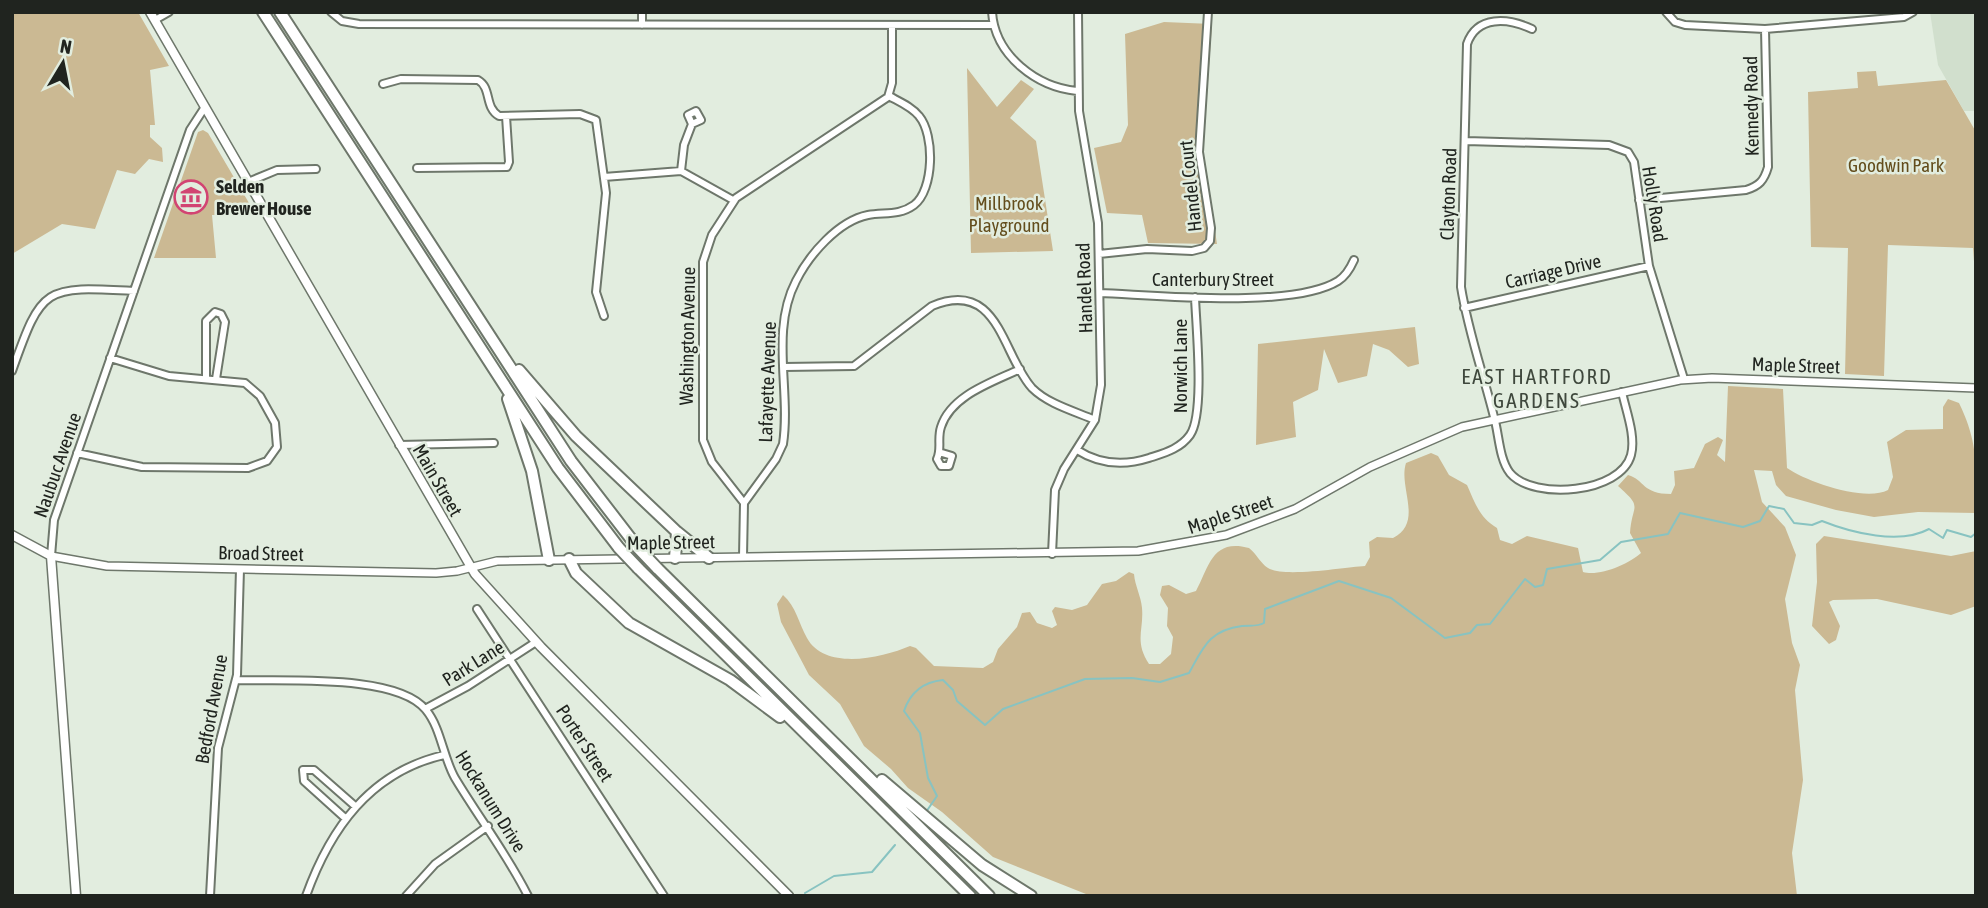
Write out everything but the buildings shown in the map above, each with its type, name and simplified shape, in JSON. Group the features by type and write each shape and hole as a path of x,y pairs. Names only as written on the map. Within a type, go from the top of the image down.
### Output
{"highway":[{"path":"263,12 575,493 638,568 970,896"},
{"path":"280,12 582,478 638,548 989,896"},
{"path":"494,342 567,427 677,533 709,558"},
{"path":"499,377 530,462 549,560"},
{"path":"675,558 677,533"},
{"path":"569,559 577,574 629,622 730,680 799,736 818,747"},
{"path":"857,766 876,775 982,865 1031,896"}],"main road":[{"name":"Main Street","path":"153,16 471,568 536,642 789,896"},
{"path":"12,535 51,556"},
{"name":"Naubuc Avenue","path":"51,556 75,896"}],"street":[{"path":"153,16 169,12"},
{"path":"331,12 342,21 359,24 994,25"},
{"path":"642,12 642,24"},
{"path":"992,12 994,25 1016,62 1030,75 1050,86 1077,91"},
{"name":"Handel Road","path":"1052,554 1055,491 1095,420 1101,385 1099,254 1095,198 1077,91 1078,12"},
{"name":"Handel Court","path":"1099,254 1147,249 1195,251 1210,242 1211,228 1199,152 1208,12"},
{"path":"1666,12 1675,22 1685,24 1765,29 1904,17 1913,12"},
{"name":"Clayton Road","path":"1532,29 1517,22 1488,22 1478,26 1467,44 1461,267 1464,308 1509,472 1531,488 1556,490 1602,483 1625,468 1631,457 1633,444 1622,392"},
{"path":"889,96 892,83 892,25"},
{"name":"Kennedy Road","path":"1639,200 1746,190 1758,186 1765,178 1768,167 1765,29"},
{"path":"383,84 401,79 478,80 485,86 491,110 506,116 580,114 593,117 599,127 606,197 596,289 604,316"},
{"name":"Washington Avenue","path":"744,503 709,457 702,436 703,262 712,235 733,200 889,96"},
{"name":"Lafayette Avenue","path":"744,503 776,459 783,444 786,307 803,270 844,224 866,215 904,211 918,201 927,188 926,127 914,110 889,96"},
{"name":"Naubuc Avenue","path":"51,556 51,528 192,124 205,107"},
{"path":"417,168 507,167 506,116"},
{"path":"681,172 684,145 692,124"},
{"name":"Holly Road","path":"1466,141 1621,147 1628,152 1634,162 1649,266 1684,379"},
{"path":"248,182 277,170 316,169"},
{"path":"604,177 681,172 733,200"},
{"name":"Canterbury Street","path":"1100,293 1265,297 1326,286 1344,276 1354,260"},
{"name":"Carriage Drive","path":"1464,308 1649,266"},
{"path":"12,371 33,314 50,296 74,288 134,291"},
{"name":"Norwich Lane","path":"1077,450 1094,459 1130,463 1173,450 1190,435 1198,411 1195,297"},
{"path":"784,367 855,366 927,309 954,301 973,304 990,315 1020,369 1041,395 1095,420"},
{"path":"206,379 206,321 210,314 216,312 225,322 216,379"},
{"path":"77,453 142,467 248,468 262,465 277,447 275,424 251,387 235,380 162,375 110,358"},
{"path":"942,453 941,427 953,407 974,392 1020,369"},
{"name":"Maple Street","path":"471,568 491,561 569,559 1143,551 1218,538 1299,507 1362,471 1445,433 1495,419 1684,379 1976,388"},
{"path":"400,445 494,443"},
{"path":"743,557 744,503"},
{"name":"Broad Street","path":"51,556 97,565 436,573 471,568"},
{"name":"Bedford Avenue","path":"210,896 218,748 236,680 240,569"},
{"name":"Porter Street","path":"477,609 664,896"},
{"name":"Park Lane","path":"425,709 536,642"},
{"path":"236,680 376,686 404,693 425,709"},
{"name":"Hockanum Drive","path":"425,709 433,720 444,755 528,896"},
{"path":"306,896 322,854 355,806 394,776 444,755"},
{"path":"345,818 304,781 303,770 314,770 355,806"},
{"path":"405,896 435,863 488,826"}],"shaded area":[{"path":"1930,12 1976,12 1976,111 1964,111 1938,65"}],"green space":[{"path":"12,12 138,12 169,66 150,70 155,125 150,125 150,137 162,148 163,162 149,159 135,174 117,170 95,229 62,224 12,254"},
{"path":"1164,22 1212,24 1203,153 1217,244 1148,243 1142,215 1107,213 1094,148 1121,142 1128,125 1125,34"},
{"name":"Millbrook Playground","path":"967,68 997,107 1021,80 1034,89 1010,118 1036,141 1053,251 971,253"},
{"name":"Goodwin Park","path":"1876,71 1878,86 1946,80 1976,132 1976,289 1973,248 1888,245 1884,376 1845,374 1848,248 1811,247 1808,92 1858,88 1857,72"},
{"path":"203,130 208,133 256,215 212,215 216,258 154,258 198,132"},
{"path":"1415,327 1419,364 1408,367 1389,350 1373,344 1367,376 1338,383 1324,349 1318,390 1293,402 1296,437 1256,445 1258,344"},
{"path":"1728,386 1783,389 1787,468 1836,489 1865,494 1888,490 1893,477 1887,442 1906,430 1943,429 1943,407 1948,399 1959,403 1970,431 1975,457 1976,513 1918,512 1874,517 1836,510 1786,496 1776,485 1772,471 1754,470 1762,502 1785,527 1796,555 1785,599 1792,643 1800,665 1795,690 1803,780 1792,853 1797,896 1091,896 993,857 942,812 908,788 864,746 840,704 809,675 781,622 777,604 783,595 794,610 807,638 815,648 827,655 855,659 910,646 916,648 934,666 983,668 993,662 998,649 1017,627 1022,613 1030,612 1037,623 1052,628 1057,625 1052,611 1055,607 1072,610 1087,605 1102,584 1116,581 1129,572 1134,574 1141,604 1144,656 1149,664 1160,664 1171,654 1173,637 1167,626 1168,608 1160,595 1162,586 1169,585 1186,594 1196,591 1209,564 1219,551 1237,546 1249,548 1265,566 1276,571 1300,572 1365,566 1370,557 1369,542 1377,537 1393,538 1407,523 1409,514 1404,472 1406,463 1431,453 1438,456 1449,475 1467,485 1475,504 1497,528 1500,540 1512,544 1527,536 1578,548 1583,572 1597,573 1622,565 1641,553 1630,533 1634,503 1618,486 1628,475 1654,492 1671,494 1675,485 1674,471 1694,468 1705,444 1718,437 1723,440 1717,455 1725,462"},
{"path":"1824,536 1951,556 1976,551 1976,606 1951,615 1877,599 1833,600 1829,602 1840,626 1836,640 1829,644 1812,626 1817,582 1816,544"}],"waterway":[{"path":"926,812 937,796 928,778 920,733 904,711 918,690 936,681 943,680 953,690 957,701 985,725 1003,709 1085,679 1132,678 1160,682 1189,673 1214,636 1231,628 1264,623 1265,609 1339,581 1391,598 1445,638 1470,633 1477,625 1490,624 1525,579 1535,587 1543,585 1547,569 1600,560 1621,542 1668,534 1680,513 1743,527 1760,521 1769,506 1784,509 1794,523 1812,525 1822,521 1876,536 1904,536 1929,529 1943,538 1947,530 1971,537 1976,533"},
{"path":"805,893 834,876 872,872 895,845"}],"place":[{"name":"Selden Brewer House","path":"191,197"}],"district":[{"name":"EAST HARTFORD GARDENS","path":"1537,388"}]}
